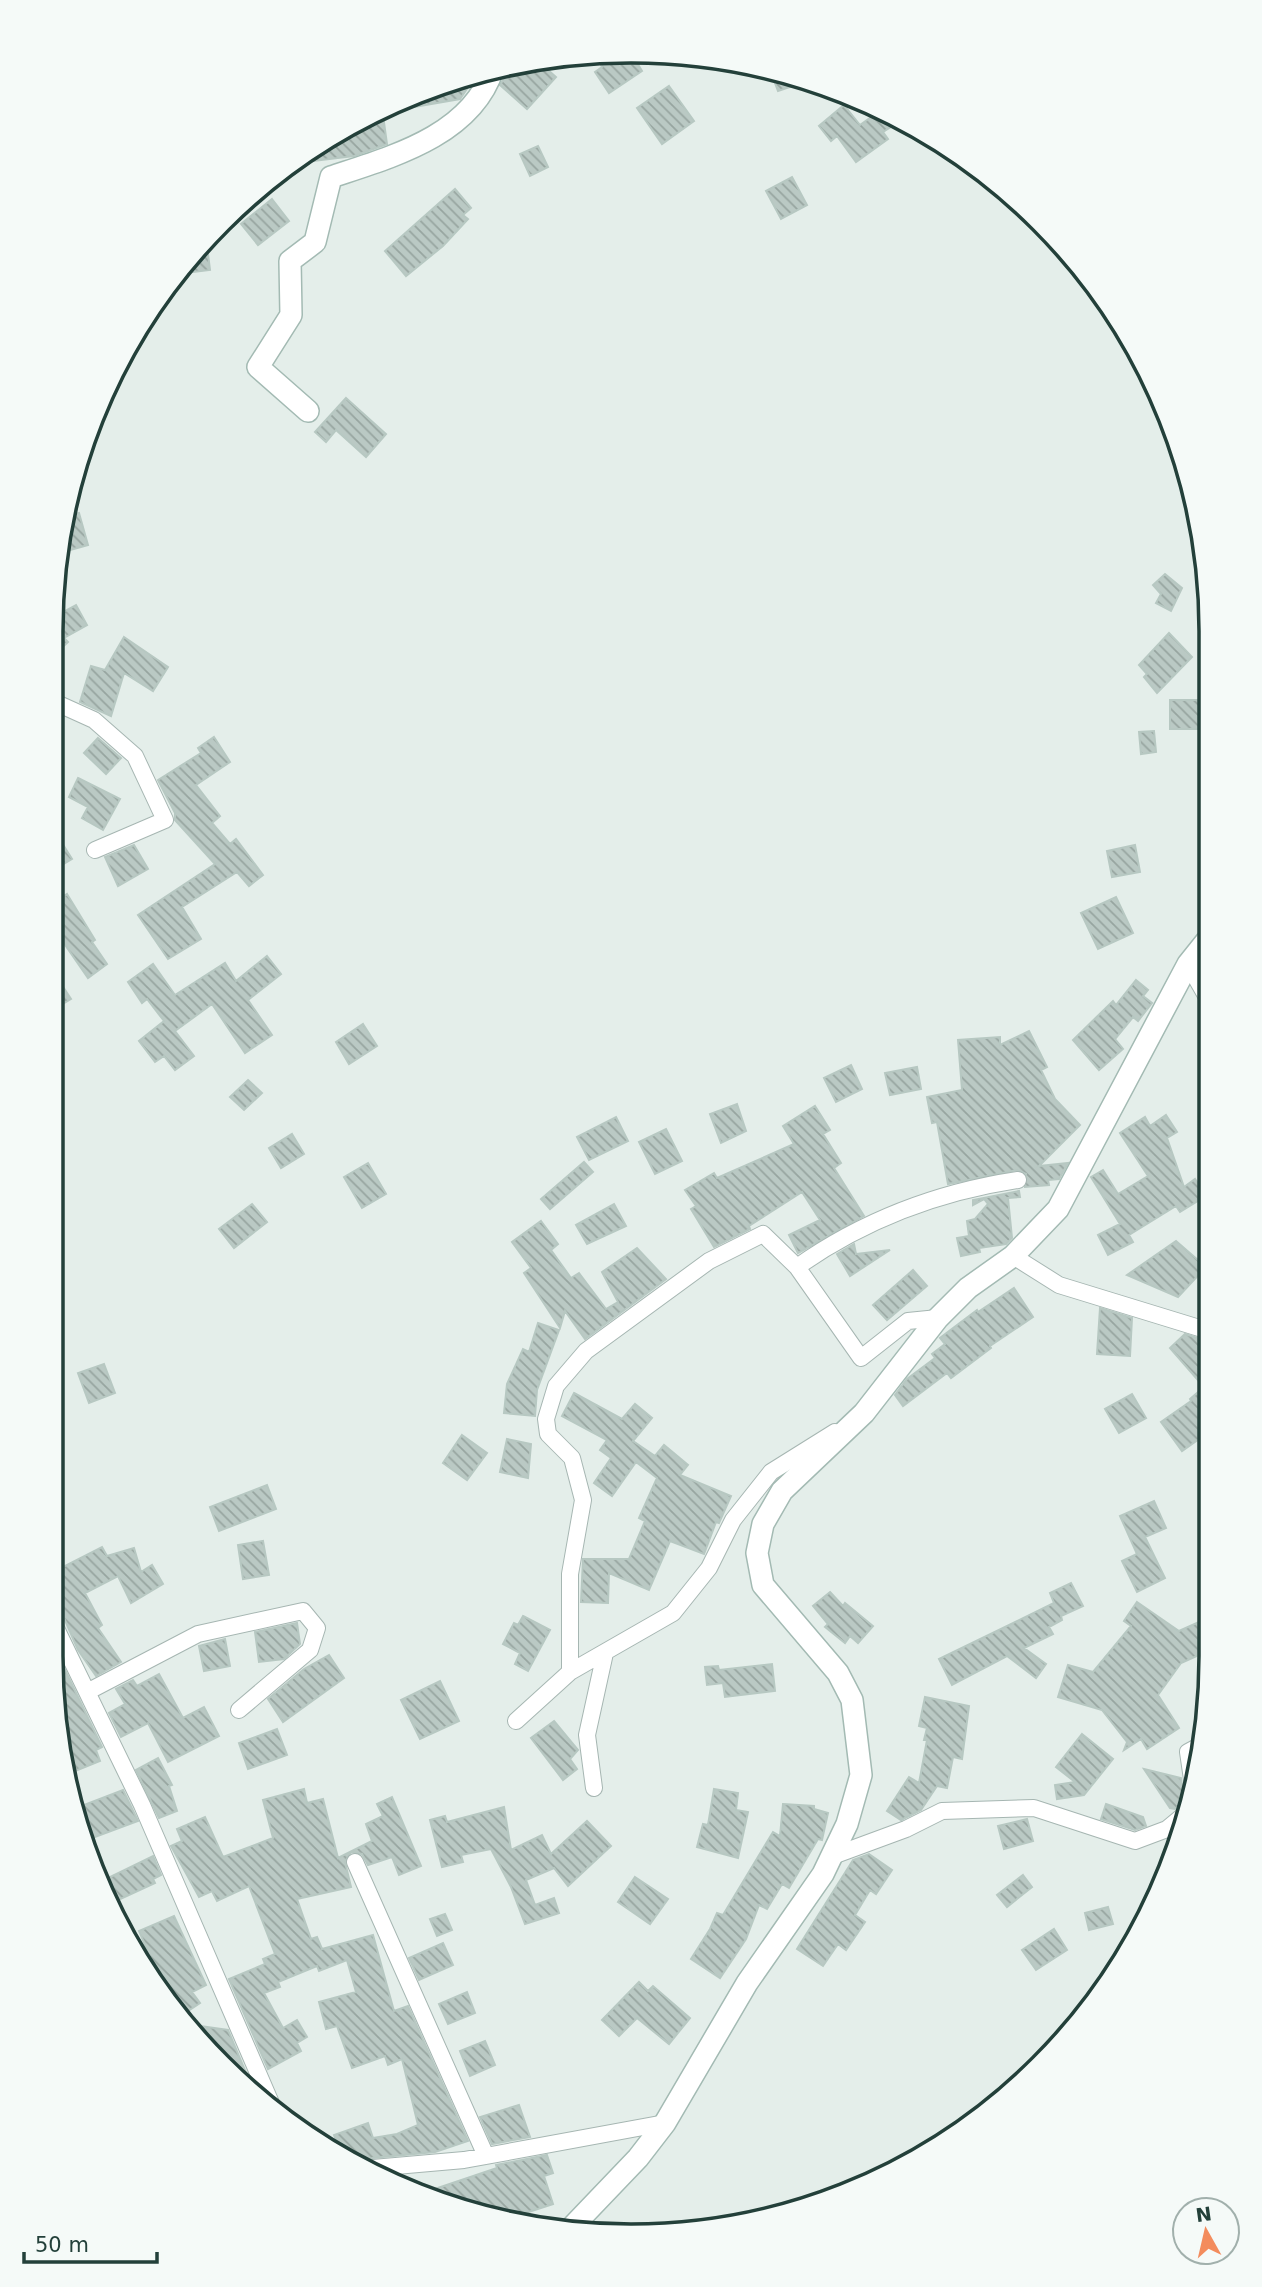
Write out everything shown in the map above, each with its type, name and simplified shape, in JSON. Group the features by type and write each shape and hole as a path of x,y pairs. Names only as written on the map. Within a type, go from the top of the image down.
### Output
{"main road":[{"path":"308,411 258,367 291,315 290,261 315,242 331,177 409,152 439,133 485,92 489,81"},
{"path":"578,2221 638,2158 665,2123 747,1983 823,1874 847,1824 861,1775 852,1700 838,1673 763,1585 757,1553 763,1524 782,1491 864,1413 938,1318 968,1288 1013,1256 1058,1209 1188,964 1199,950"}],"street":[{"path":"63,706 94,720 135,756 165,820 95,850"},
{"path":"1188,964 1199,983"},
{"path":"797,1267 836,1239 902,1210 956,1191 1018,1180"},
{"path":"570,1672 570,1574 583,1500 572,1458 548,1434 546,1419 555,1385 586,1350 709,1261 763,1234 797,1267 861,1358 908,1321 938,1318"},
{"path":"1013,1256 1059,1285 1199,1328"},
{"path":"516,1721 570,1672 673,1614 709,1568 733,1520 771,1472 864,1413"},
{"path":"87,1692 198,1634 303,1611 317,1628 310,1650 239,1710"},
{"path":"63,1643 142,1805 266,2091"},
{"path":"594,1788 587,1735 605,1653"},
{"path":"830,1857 906,1829 942,1811 1034,1808 1135,1840 1167,1829 1174,1823"},
{"path":"355,1862 486,2156"},
{"path":"242,2070 254,2064"},
{"path":"384,2167 486,2156 665,2123"}],"building":[{"path":"637,63 642,71 609,93 595,72 602,67 600,64"},
{"path":"548,70 556,77 527,109 500,85 505,77"},
{"path":"774,81 792,86 778,91"},
{"path":"669,86 694,121 662,144 637,108"},
{"path":"468,87 460,99 411,107"},
{"path":"844,105 860,125 871,117 891,127 883,132 888,139 856,162 837,136 831,141 819,126"},
{"path":"384,120 387,144 354,156 314,161 347,139"},
{"path":"538,146 548,167 530,176 520,154"},
{"path":"792,177 807,205 781,219 766,191"},
{"path":"455,189 471,208 463,215 468,219 443,246 406,276 385,251"},
{"path":"272,199 289,221 258,245 241,224"},
{"path":"208,252 210,270 190,272"},
{"path":"346,398 386,434 366,457 336,430 326,442 315,432"},
{"path":"79,513 88,545 69,550 74,520 75,514"},
{"path":"1165,574 1182,588 1171,611 1156,603 1161,594 1153,585"},
{"path":"76,605 87,625 64,638 68,642 63,647 63,631 64,612"},
{"path":"1169,633 1192,657 1157,693 1144,677 1147,674 1139,665"},
{"path":"124,637 168,667 153,691 124,673 111,716 80,702 91,666 105,670"},
{"path":"1170,700 1199,700 1199,729 1170,729"},
{"path":"1154,731 1156,752 1141,754 1139,732"},
{"path":"214,737 230,762 196,785 220,816 212,823 230,844 236,839 263,875 249,886 237,872 182,907 201,939 168,959 138,915 215,864 175,820 175,813 158,780 201,753 198,748"},
{"path":"98,738 121,758 106,774 84,753"},
{"path":"78,778 120,799 103,830 82,818 88,807 69,797"},
{"path":"63,845 72,859 63,864"},
{"path":"134,845 148,869 118,886 105,857"},
{"path":"1135,845 1140,872 1112,877 1107,851"},
{"path":"67,894 95,940 92,942 107,964 88,978 63,942 63,897"},
{"path":"1116,897 1133,933 1098,949 1081,913"},
{"path":"267,956 281,974 248,1000 272,1035 245,1053 212,1004 175,1031 194,1056 175,1070 164,1056 155,1062 139,1041 164,1021 147,999 142,1003 128,982 153,964 175,995 225,963 236,981"},
{"path":"1136,980 1148,990 1143,996 1152,1003 1138,1021 1133,1017 1115,1039 1123,1049 1099,1070 1073,1040 1113,1001 1116,1005"},
{"path":"63,987 71,999 63,1004"},
{"path":"363,1024 377,1046 349,1064 336,1042"},
{"path":"1029,1031 1047,1067 1041,1070 1055,1099 1080,1125 1039,1166 1068,1163 1059,1179 1048,1180 1049,1185 1025,1187 1026,1174 1017,1170 948,1184 937,1122 932,1123 927,1097 962,1090 958,1040 1000,1037 1000,1045"},
{"path":"851,1065 862,1089 836,1102 824,1078"},
{"path":"917,1067 921,1089 890,1095 885,1073"},
{"path":"248,1080 262,1093 244,1110 230,1097"},
{"path":"737,1104 746,1131 721,1143 710,1114"},
{"path":"815,1106 830,1130 823,1134 841,1163 834,1168 864,1216 798,1253 789,1235 820,1220 802,1192 749,1226 750,1229 714,1247 691,1209 696,1206 685,1190 714,1173 717,1178 794,1144 783,1126"},
{"path":"1166,1115 1177,1132 1167,1138 1184,1187 1195,1179 1199,1185 1199,1200 1180,1212 1176,1206 1129,1235 1133,1242 1108,1255 1098,1235 1120,1224 1091,1177 1103,1170 1118,1194 1148,1176 1120,1133 1145,1117 1150,1126"},
{"path":"616,1117 628,1141 589,1160 577,1137"},
{"path":"666,1129 682,1161 655,1174 639,1142"},
{"path":"292,1134 304,1154 281,1168 269,1148"},
{"path":"584,1162 593,1172 550,1209 541,1199"},
{"path":"368,1163 386,1194 362,1208 344,1177"},
{"path":"1019,1191 1020,1197 1008,1198 1012,1238 1006,1244 979,1248 980,1252 961,1256 957,1238 969,1236 967,1221 975,1219 988,1204 984,1199 973,1205 973,1200"},
{"path":"252,1204 267,1222 234,1248 219,1229"},
{"path":"614,1204 626,1226 587,1244 576,1225"},
{"path":"541,1221 558,1244 551,1250 571,1278 579,1273 606,1309 618,1302 602,1272 637,1248 666,1279 585,1339 565,1311 560,1328 524,1273 531,1268 512,1242"},
{"path":"1176,1241 1199,1261 1199,1274 1178,1297 1127,1275"},
{"path":"854,1244 856,1254 890,1250 850,1276 837,1254"},
{"path":"913,1270 927,1286 887,1320 873,1305"},
{"path":"1014,1288 1033,1317 990,1346 991,1348 951,1378 947,1373 903,1406 895,1395 907,1379 935,1358 932,1354 945,1344 940,1338 977,1310 978,1312"},
{"path":"1100,1308 1132,1318 1130,1356 1097,1354"},
{"path":"538,1323 559,1330 537,1390 535,1416 504,1413 507,1384 523,1349 529,1352"},
{"path":"1185,1334 1199,1338 1199,1381 1170,1348"},
{"path":"104,1364 115,1393 89,1403 78,1373"},
{"path":"1199,1391 1199,1439 1182,1451 1161,1422 1191,1401"},
{"path":"574,1393 622,1419 635,1404 652,1418 633,1441 655,1456 664,1445 688,1465 680,1475 731,1496 719,1523 716,1522 704,1554 670,1541 649,1590 609,1573 608,1603 581,1602 583,1559 629,1559 645,1521 639,1518 657,1478 636,1462 612,1496 594,1483 611,1458 600,1450 607,1440 562,1416"},
{"path":"1132,1394 1146,1418 1119,1433 1105,1409"},
{"path":"462,1435 487,1453 467,1480 443,1463"},
{"path":"507,1439 531,1444 528,1478 500,1472"},
{"path":"267,1485 276,1509 219,1531 210,1507"},
{"path":"1154,1501 1166,1528 1145,1537 1165,1578 1137,1592 1122,1561 1137,1554 1120,1516"},
{"path":"263,1541 269,1575 243,1579 238,1545"},
{"path":"102,1547 107,1556 134,1548 141,1572 152,1565 163,1584 131,1603 118,1576 85,1593 102,1625 98,1628 121,1662 96,1676 78,1650 63,1616 63,1567"},
{"path":"1071,1583 1083,1606 1061,1616 1062,1620 1049,1627 1053,1634 1024,1648 1046,1664 1036,1678 1007,1656 952,1685 939,1659 1054,1603 1050,1593"},
{"path":"830,1592 843,1606 845,1603 873,1626 858,1643 850,1636 845,1643 825,1627 828,1624 813,1606"},
{"path":"1137,1602 1179,1631 1199,1622 1199,1655 1181,1663 1158,1695 1179,1728 1147,1749 1141,1739 1124,1750 1127,1742 1102,1710 1058,1697 1068,1665 1093,1672 1131,1626 1124,1621"},
{"path":"523,1616 550,1630 528,1671 515,1664 520,1653 503,1644 514,1623 518,1625"},
{"path":"297,1623 300,1644 284,1659 259,1662 255,1632"},
{"path":"225,1639 230,1666 204,1671 199,1646"},
{"path":"329,1655 344,1678 283,1722 268,1699 304,1669"},
{"path":"772,1664 775,1691 725,1697 723,1683 707,1685 705,1667 718,1666 719,1670"},
{"path":"63,1666 102,1747 96,1750 100,1761 75,1771 68,1730"},
{"path":"159,1674 183,1718 204,1707 219,1736 168,1762 148,1723 121,1737 109,1713 125,1704 116,1689 133,1680 137,1686"},
{"path":"440,1681 459,1721 420,1739 401,1700"},
{"path":"925,1697 969,1706 962,1759 953,1757 947,1788 937,1786 921,1810 901,1820 887,1811 909,1777 919,1783 927,1740 924,1740 927,1728 919,1726"},
{"path":"554,1721 578,1750 570,1759 577,1769 563,1780 531,1738"},
{"path":"277,1729 287,1755 248,1769 239,1743"},
{"path":"1082,1734 1113,1759 1084,1795 1057,1799 1055,1785 1075,1782 1056,1767"},
{"path":"158,1758 172,1785 169,1786 177,1811 159,1818 136,1770"},
{"path":"1144,1769 1181,1778 1183,1791 1179,1805 1175,1809 1170,1808"},
{"path":"304,1789 307,1803 323,1799 338,1858 372,1841 366,1824 383,1816 377,1804 392,1797 421,1866 399,1875 392,1857 368,1865 362,1854 351,1852 345,1862 351,1887 297,1899 311,1939 317,1937 322,1949 373,1935 394,2011 408,2006 468,2141 435,2152 369,2160 337,2141 334,2135 368,2123 373,2138 397,2134 418,2125 402,2059 388,2065 385,2056 352,2068 337,2026 326,2029 319,2002 356,1992 347,1960 319,1971 317,1966 278,1982 280,1987 264,1993 283,2028 297,2020 307,2037 297,2043 301,2051 268,2069 229,1979 265,1964 263,1959 275,1954 249,1886 217,1901 212,1891 199,1897 171,1846 182,1841 177,1829 205,1817 223,1857 273,1838 263,1800"},
{"path":"714,1789 738,1793 736,1810 748,1812 738,1858 697,1847 703,1824 708,1825"},
{"path":"123,1790 138,1821 93,1838 83,1805"},
{"path":"783,1804 814,1806 814,1809 828,1813 822,1840 818,1839 789,1888 782,1884 767,1909 759,1905 746,1939 720,1978 691,1959 717,1913 723,1915 773,1832 780,1836"},
{"path":"1106,1804 1143,1817 1146,1826 1135,1830 1101,1819"},
{"path":"504,1807 511,1850 542,1835 551,1854 587,1821 611,1846 568,1886 554,1868 526,1880 535,1905 554,1898 559,1913 525,1924 511,1887 491,1849 461,1855 463,1862 442,1867 430,1820 445,1816 447,1822"},
{"path":"1027,1819 1033,1841 1004,1849 998,1826"},
{"path":"869,1854 892,1870 876,1894 870,1890 855,1915 865,1922 846,1950 838,1944 823,1966 797,1949 853,1860"},
{"path":"153,1856 161,1875 153,1879 155,1883 119,1900 108,1878"},
{"path":"1023,1875 1032,1887 1007,1907 997,1895"},
{"path":"635,1877 668,1899 650,1924 618,1902"},
{"path":"1108,1907 1113,1924 1089,1930 1085,1913"},
{"path":"445,1914 452,1930 437,1936 430,1919"},
{"path":"174,1916 206,1985 192,1992 200,2003 188,2011 152,1960 139,1931"},
{"path":"1054,1929 1067,1950 1036,1970 1022,1950"},
{"path":"443,1943 453,1965 419,1980 409,1958"},
{"path":"639,1982 648,1991 653,1986 690,2018 669,2044 637,2018 619,2036 602,2020"},
{"path":"467,1992 475,2013 448,2024 439,2004"},
{"path":"200,2026 228,2030 247,2074"},
{"path":"485,2041 495,2065 470,2076 460,2051"},
{"path":"519,2105 530,2137 492,2144 480,2117"},
{"path":"547,2155 553,2173 544,2176 553,2204 524,2214 484,2205 435,2189 497,2168 496,2165"}]}
